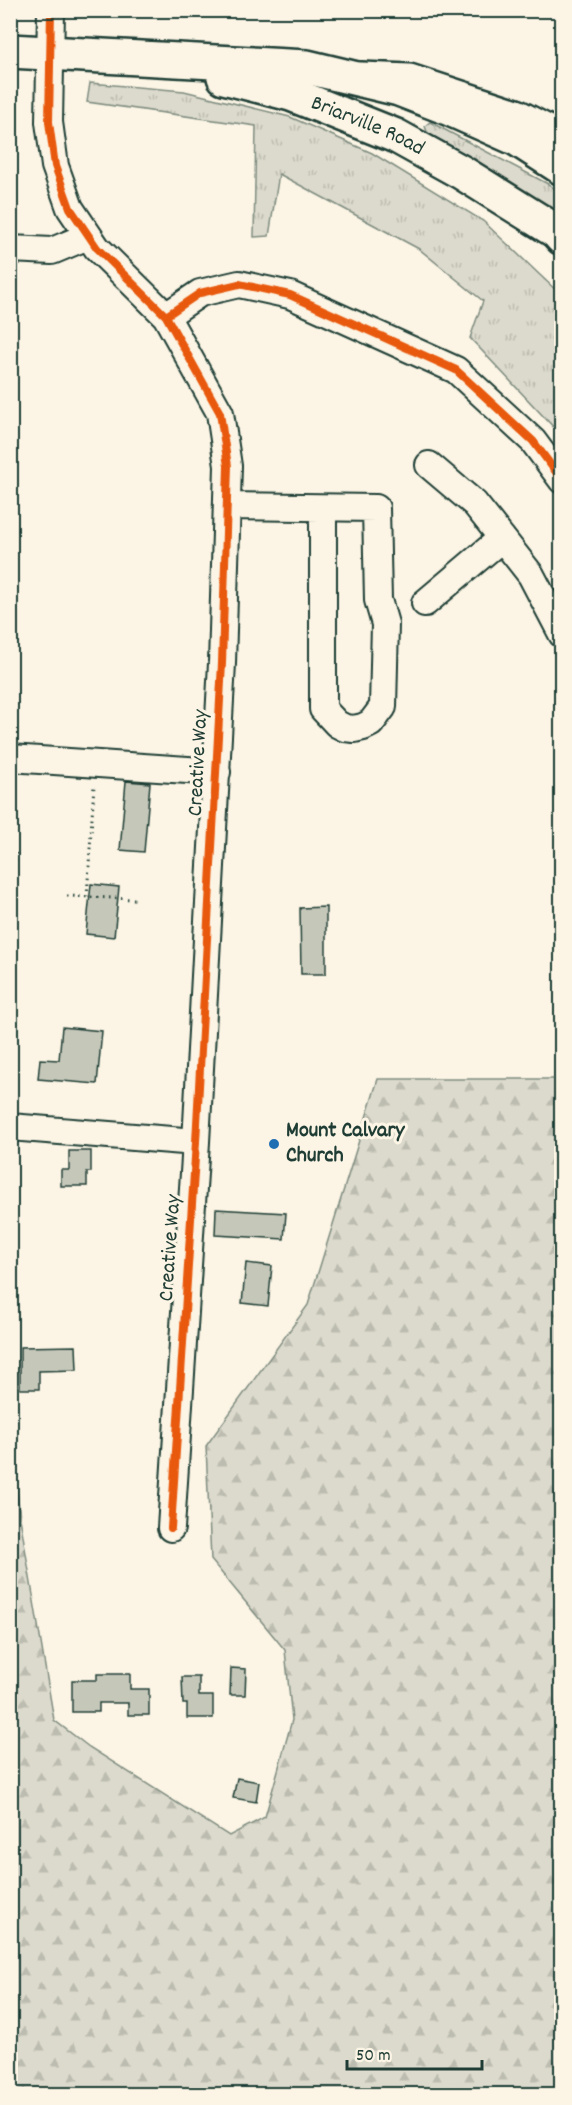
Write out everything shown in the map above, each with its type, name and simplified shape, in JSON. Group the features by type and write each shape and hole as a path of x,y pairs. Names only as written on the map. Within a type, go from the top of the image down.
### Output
{"main road":[{"name":"Briarville Road","path":"10,51 307,67 399,89 443,106 517,139 561,168"},
{"name":"Briarville Road","path":"156,59 291,94 396,136 461,171 559,234"},
{"path":"361,79 409,81 516,116 561,140"}],"street":[{"name":"Creative Way","path":"51,10 49,122 55,166 70,208 97,248 166,316 220,413 228,466 217,772 171,1528"},
{"path":"10,249 52,251 88,236"},
{"path":"166,316 200,293 239,284 290,295 456,370 533,441 561,480"},
{"path":"429,465 475,504 531,575 561,634"},
{"path":"227,506 376,508 378,600 385,624 383,707 371,723 354,729 337,724 324,709 323,508"},
{"path":"425,603 502,538"},
{"path":"10,758 217,772"},
{"path":"10,1127 196,1142"}],"path":[{"path":"87,897 94,783"},
{"path":"10,853 16,854 10,958"},
{"path":"67,896 135,899"}],"green space":[{"path":"90,83 184,91 290,117 372,153 483,221 561,295 561,435 470,338 483,301 419,249 279,174 269,236 254,237 256,126 87,102"},
{"path":"430,122 561,193 561,228 434,139 425,126"},
{"path":"378,1079 561,1079 561,2094 11,2094 11,1434 20,1518 54,1720 89,1747 229,1836 265,1817 292,1720 285,1650 211,1560 206,1446 308,1305"}],"building":[{"path":"126,781 150,783 144,852 120,850"},
{"path":"91,884 119,887 114,937 86,934"},
{"path":"326,907 326,974 301,974 300,908"},
{"path":"62,1027 102,1031 97,1084 38,1079 40,1059 59,1060"},
{"path":"69,1151 91,1151 91,1172 87,1172 87,1186 61,1186 61,1170 69,1170"},
{"path":"216,1209 286,1213 284,1239 215,1235"},
{"path":"246,1263 272,1266 268,1306 242,1303"},
{"path":"76,1346 77,1370 39,1371 39,1389 20,1389 20,1347"},
{"path":"231,1668 246,1669 245,1695 230,1695"},
{"path":"97,1674 130,1674 130,1689 149,1689 149,1715 128,1715 128,1703 99,1703 99,1712 72,1712 72,1680 97,1680"},
{"path":"182,1677 199,1677 199,1696 213,1696 213,1718 187,1718 187,1704 183,1704"},
{"path":"237,1778 259,1782 256,1802 233,1798"}],"cycle path":[{"path":"51,10 49,122 55,166 70,208 97,248 166,316 220,413 228,466 222,663 196,1142 171,1528"},
{"path":"166,316 200,293 239,284 290,295 456,370 533,441 562,480"}],"place":[{"name":"Mount Calvary Church","path":"274,1144"}]}
